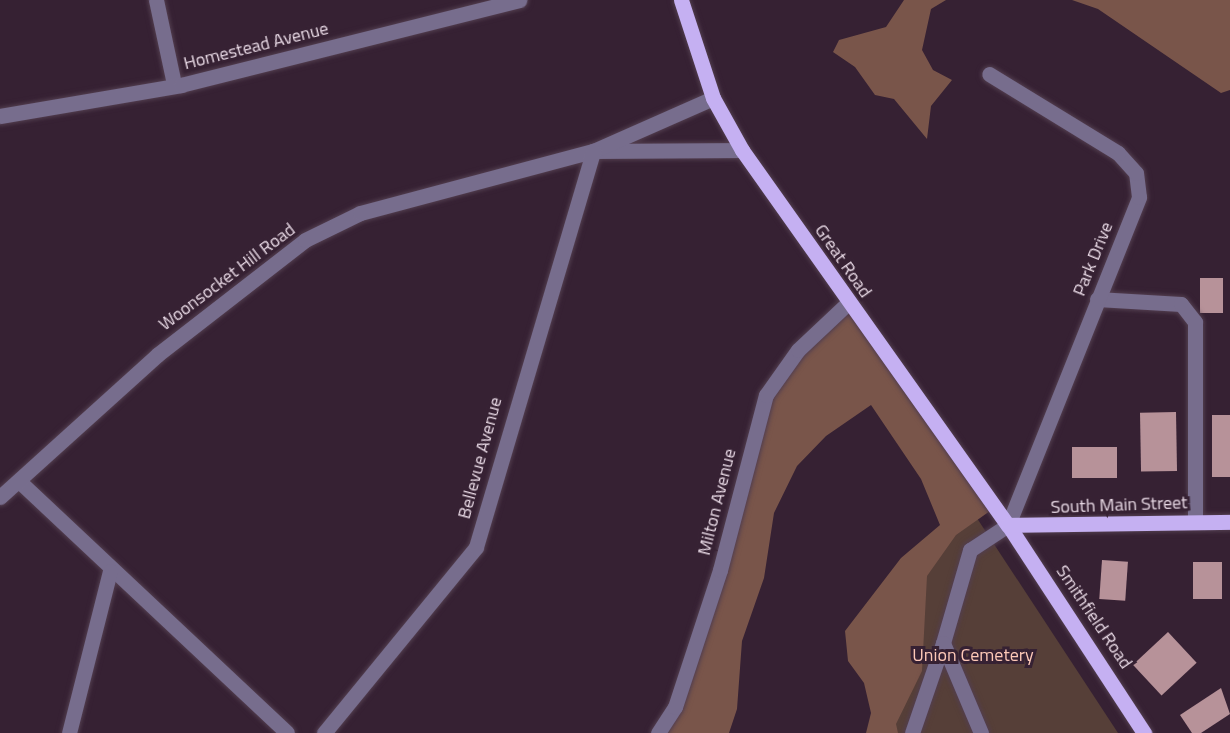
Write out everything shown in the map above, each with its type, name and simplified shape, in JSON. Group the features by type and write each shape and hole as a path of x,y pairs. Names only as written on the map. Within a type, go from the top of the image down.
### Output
{"main road":[{"name":"Great Road","path":"681,0 713,98 742,150 1008,525"},
{"name":"South Main Street","path":"1008,525 1230,522"},
{"name":"Smithfield Road","path":"1008,525 1144,733"}],"street":[{"path":"156,0 174,84"},
{"name":"Homestead Avenue","path":"0,116 174,84 520,0"},
{"name":"Park Drive","path":"988,74 1118,153 1136,173 1139,197 1008,525"},
{"name":"Woonsocket Hill Road","path":"0,497 20,482 157,355 305,240 360,213 593,152 713,98"},
{"name":"Woonsocket Hill Road","path":"593,152 742,150"},
{"name":"Bellevue Avenue","path":"324,733 476,547 593,152"},
{"path":"1097,299 1181,304 1195,322 1195,522"},
{"name":"Milton Avenue","path":"658,733 675,707 720,570 766,395 798,350 849,302"},
{"path":"20,482 110,571 287,733"},
{"path":"912,733 943,643 969,550 1008,525"},
{"path":"69,733 110,571"},
{"path":"943,643 981,733"}],"green space":[{"name":"Union Cemetery","path":"969,506 1118,733 867,733 880,676 927,553"}],"shaded area":[{"path":"904,0 946,0 931,9 922,50 933,70 952,80 931,106 927,139 894,99 875,95 855,67 833,52 839,40 886,27"},
{"path":"1072,0 1230,0 1230,90 1221,93 1098,9"},
{"path":"849,310 990,511 956,535 927,576 922,671 896,724 898,733 866,733 871,713 864,683 848,661 845,631 901,558 940,525 921,479 871,405 826,436 797,466 774,513 764,578 742,641 737,709 729,733 656,733 674,709 770,388"}],"building":[{"path":"1200,278 1223,278 1223,313 1200,313"},
{"path":"1176,412 1177,471 1141,472 1140,413"},
{"path":"1212,415 1230,415 1230,477 1212,477"},
{"path":"1072,447 1117,447 1117,478 1072,478"},
{"path":"1102,560 1128,562 1125,601 1099,599"},
{"path":"1193,562 1222,562 1222,599 1193,599"},
{"path":"1168,632 1197,663 1162,695 1133,665"},
{"path":"1221,688 1230,714 1201,733 1192,733 1180,715"}]}
